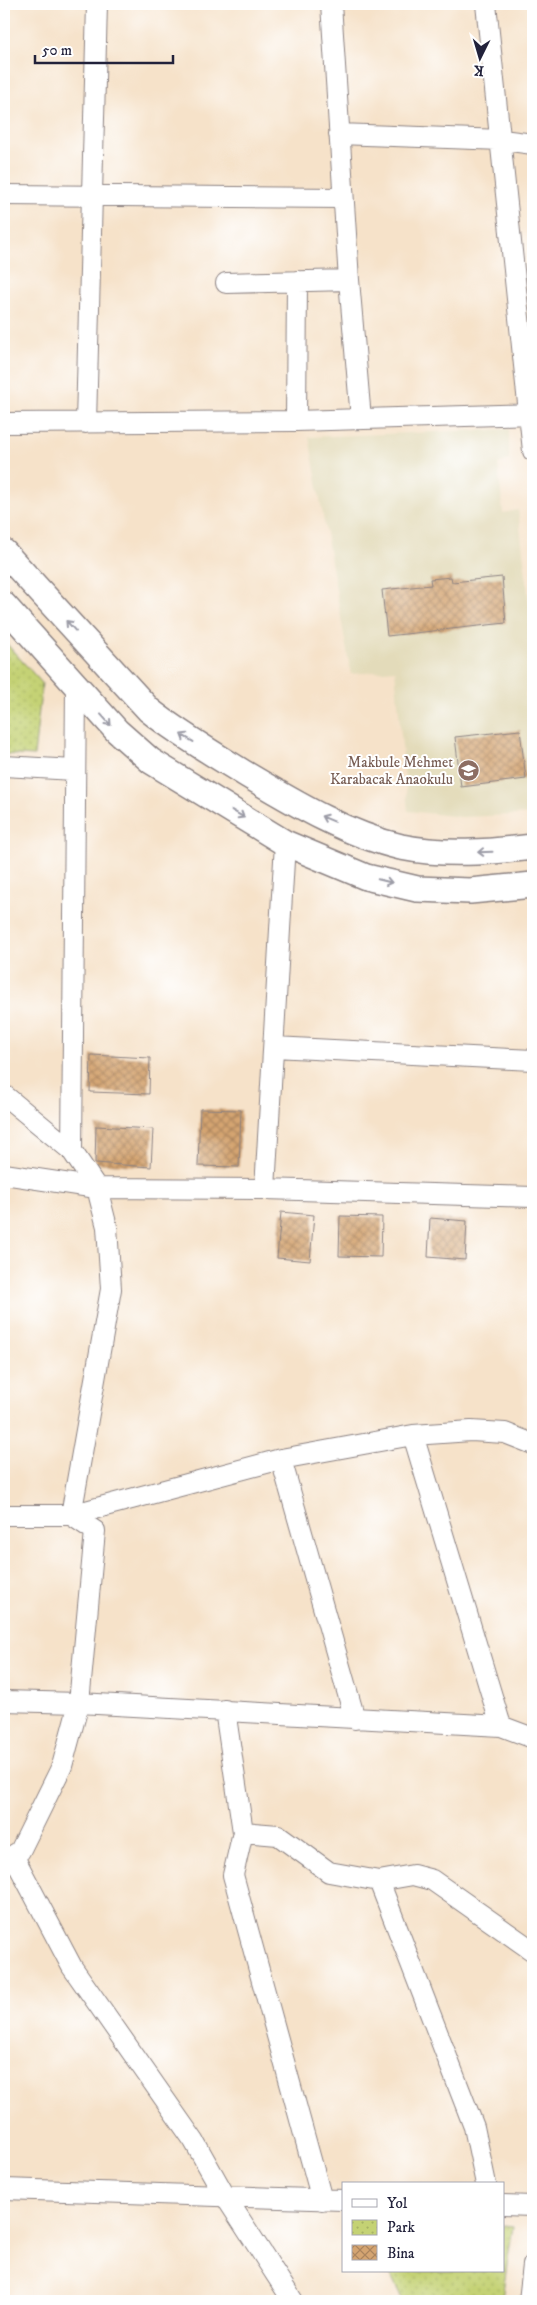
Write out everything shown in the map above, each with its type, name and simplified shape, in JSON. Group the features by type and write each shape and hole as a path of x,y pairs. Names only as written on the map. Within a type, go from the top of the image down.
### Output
{"main road":[{"path":"4,552 150,710 177,732 306,810 401,846 447,853 533,847"},
{"path":"4,605 116,731 151,761 285,843 366,877 417,890 470,891 533,885"}],"street":[{"path":"86,423 97,4"},
{"path":"331,4 343,198 361,419"},
{"path":"486,4 531,414 533,452"},
{"path":"339,134 502,140 533,144"},
{"path":"4,195 343,198"},
{"path":"226,283 349,280"},
{"path":"296,421 297,281"},
{"path":"4,423 296,421 531,414"},
{"path":"72,1151 76,686"},
{"path":"4,766 74,770"},
{"path":"265,1189 285,843"},
{"path":"274,1047 533,1060"},
{"path":"4,1095 72,1151 97,1188 107,1228 111,1289 71,1515"},
{"path":"4,1174 97,1188 265,1189 533,1197"},
{"path":"4,1515 71,1515 281,1459 413,1435 471,1431 506,1433 533,1444"},
{"path":"413,1435 501,1726"},
{"path":"281,1459 355,1719"},
{"path":"71,1515 95,1531 78,1703 62,1766 20,1851 9,1859 72,1967 194,2141 225,2196 293,2301"},
{"path":"4,1701 225,1710 501,1726 533,1738"},
{"path":"225,1710 243,1832 233,1875 322,2200"},
{"path":"243,1832 278,1835 329,1872 379,1881 413,1875 432,1880 533,1950"},
{"path":"379,1881 474,2127 486,2182"},
{"path":"4,2189 342,2200"},
{"path":"504,2205 533,2206"},
{"path":"529,2301 533,2265"}],"shaded area":[{"path":"509,429 509,460 498,464 503,513 518,510 533,634 533,691 525,693 531,730 533,730 533,814 462,817 408,811 395,670 351,674 309,437"}],"green space":[{"path":"4,641 42,683 34,756 4,754"},
{"path":"504,2225 513,2226 502,2298 489,2301 403,2301 389,2272 504,2272"}],"building":[{"path":"451,577 452,582 502,577 506,623 387,636 382,590 431,585 430,579"},
{"path":"520,730 526,779 461,787 455,737"},
{"path":"91,1055 150,1058 149,1094 90,1092"},
{"path":"200,1109 241,1110 239,1167 198,1166"},
{"path":"96,1126 153,1129 151,1167 95,1163"},
{"path":"281,1212 314,1215 310,1261 277,1258"},
{"path":"340,1216 382,1217 381,1257 339,1256"},
{"path":"430,1218 467,1221 465,1260 428,1257"}],"place":[{"name":"Makbule Mehmet Karabacak Anaokulu","path":"469,771"}]}
